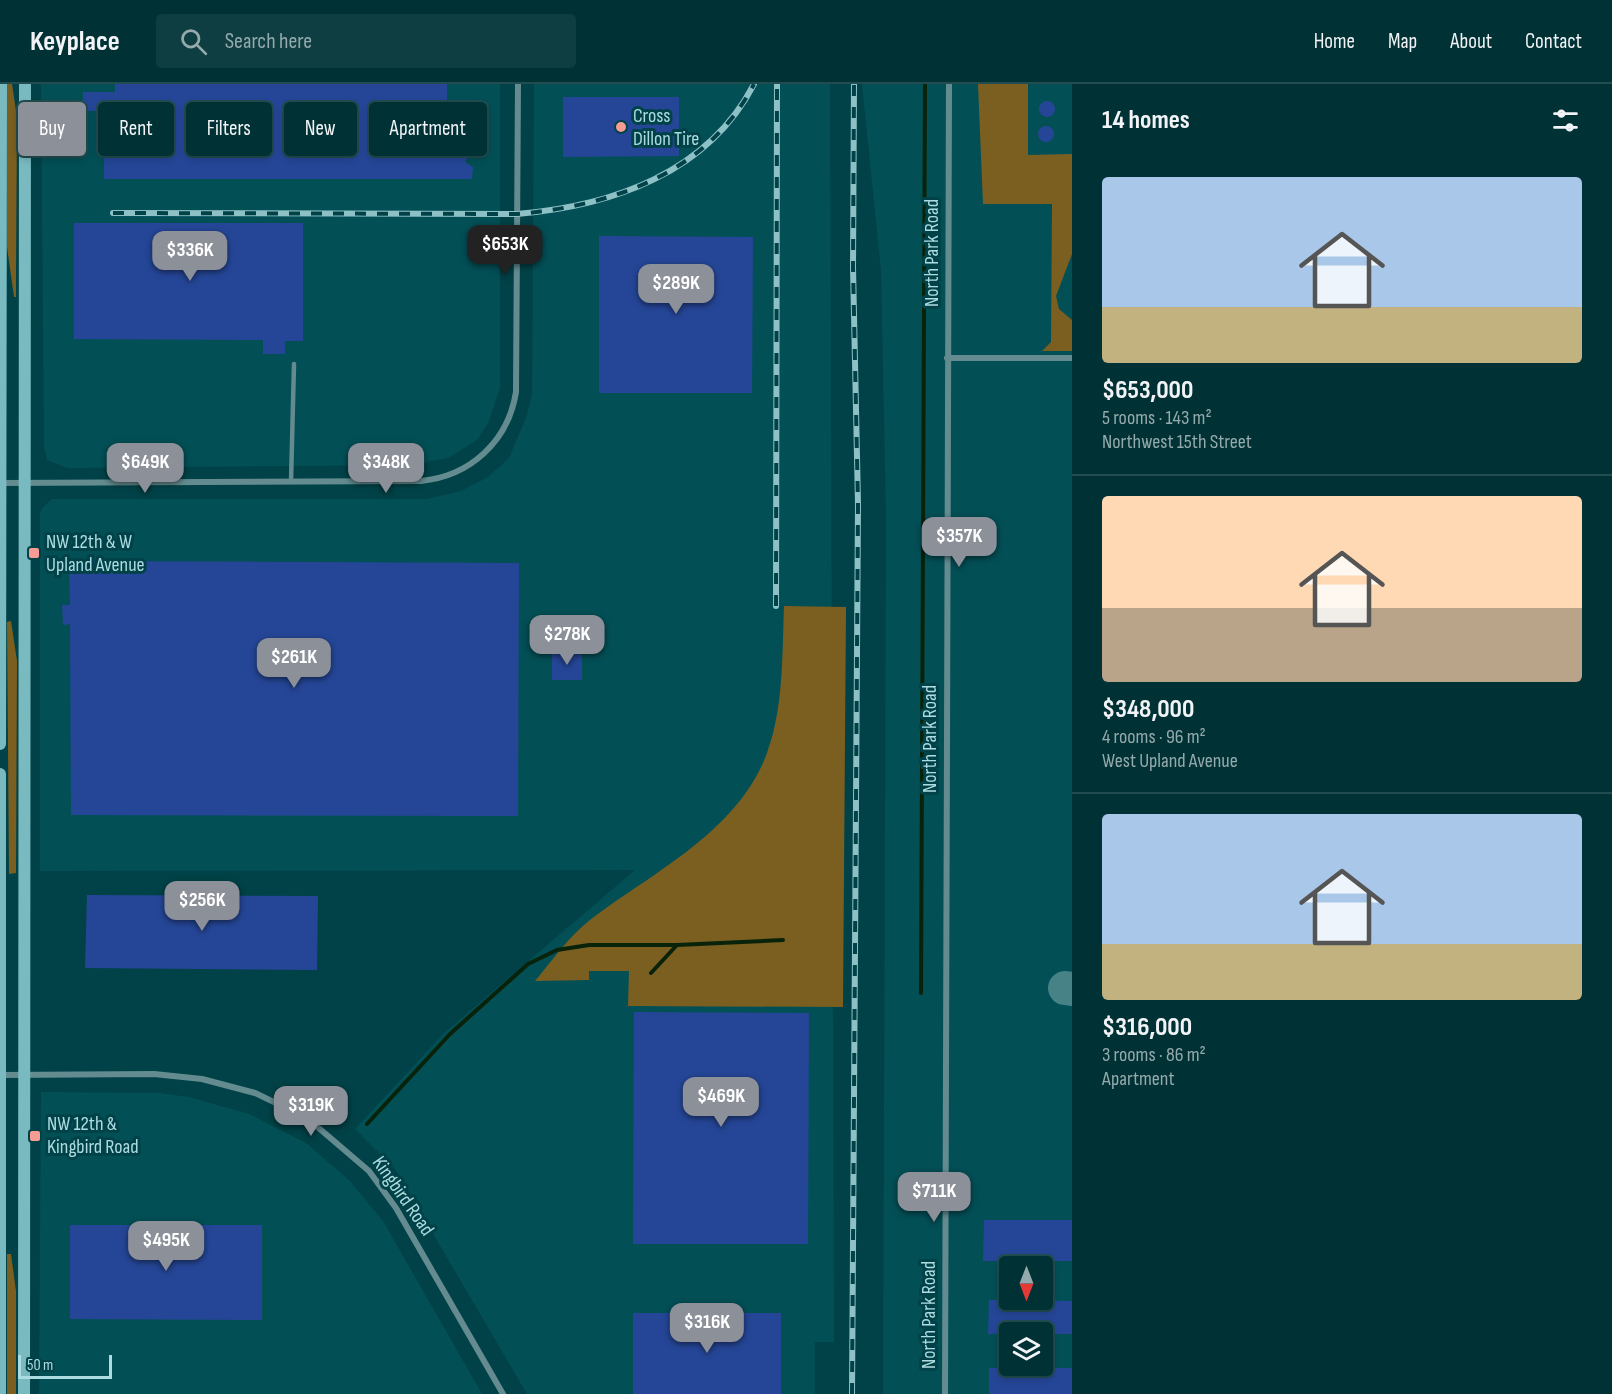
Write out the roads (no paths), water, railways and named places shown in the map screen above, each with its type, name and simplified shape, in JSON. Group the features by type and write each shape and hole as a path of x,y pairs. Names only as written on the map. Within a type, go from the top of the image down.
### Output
{"main road":[{"path":"0,744 1,84"},
{"path":"24,1394 25,84"},
{"path":"0,774 0,1394"}],"street":[{"path":"1,483 421,481 449,475 472,464 493,445 504,429 516,392 518,84"},
{"name":"North Park Road","path":"945,1394 949,84"},
{"path":"947,358 1072,358"},
{"name":"Kingbird Road","path":"0,1075 154,1074 202,1079 255,1093 307,1118 369,1171 396,1208 502,1394"}],"lane":[{"path":"291,482 294,364"}],"waterway":[{"path":"921,993 925,84"},
{"path":"367,1124 450,1034 528,964 557,950 589,945 677,945 783,940"},
{"path":"651,973 677,945"}],"railway":[{"path":"113,213 517,214 588,203 622,193 684,162 711,141 735,115 754,84"},
{"path":"776,606 777,84"},
{"path":"852,1394 858,504 853,267 854,84"}],"place":[{"name":"Cross Dillon Tire","path":"621,127"},
{"name":"NW 12th & W Upland Avenue","path":"34,553"},
{"name":"NW 12th & Kingbird Road","path":"35,1136"}]}
